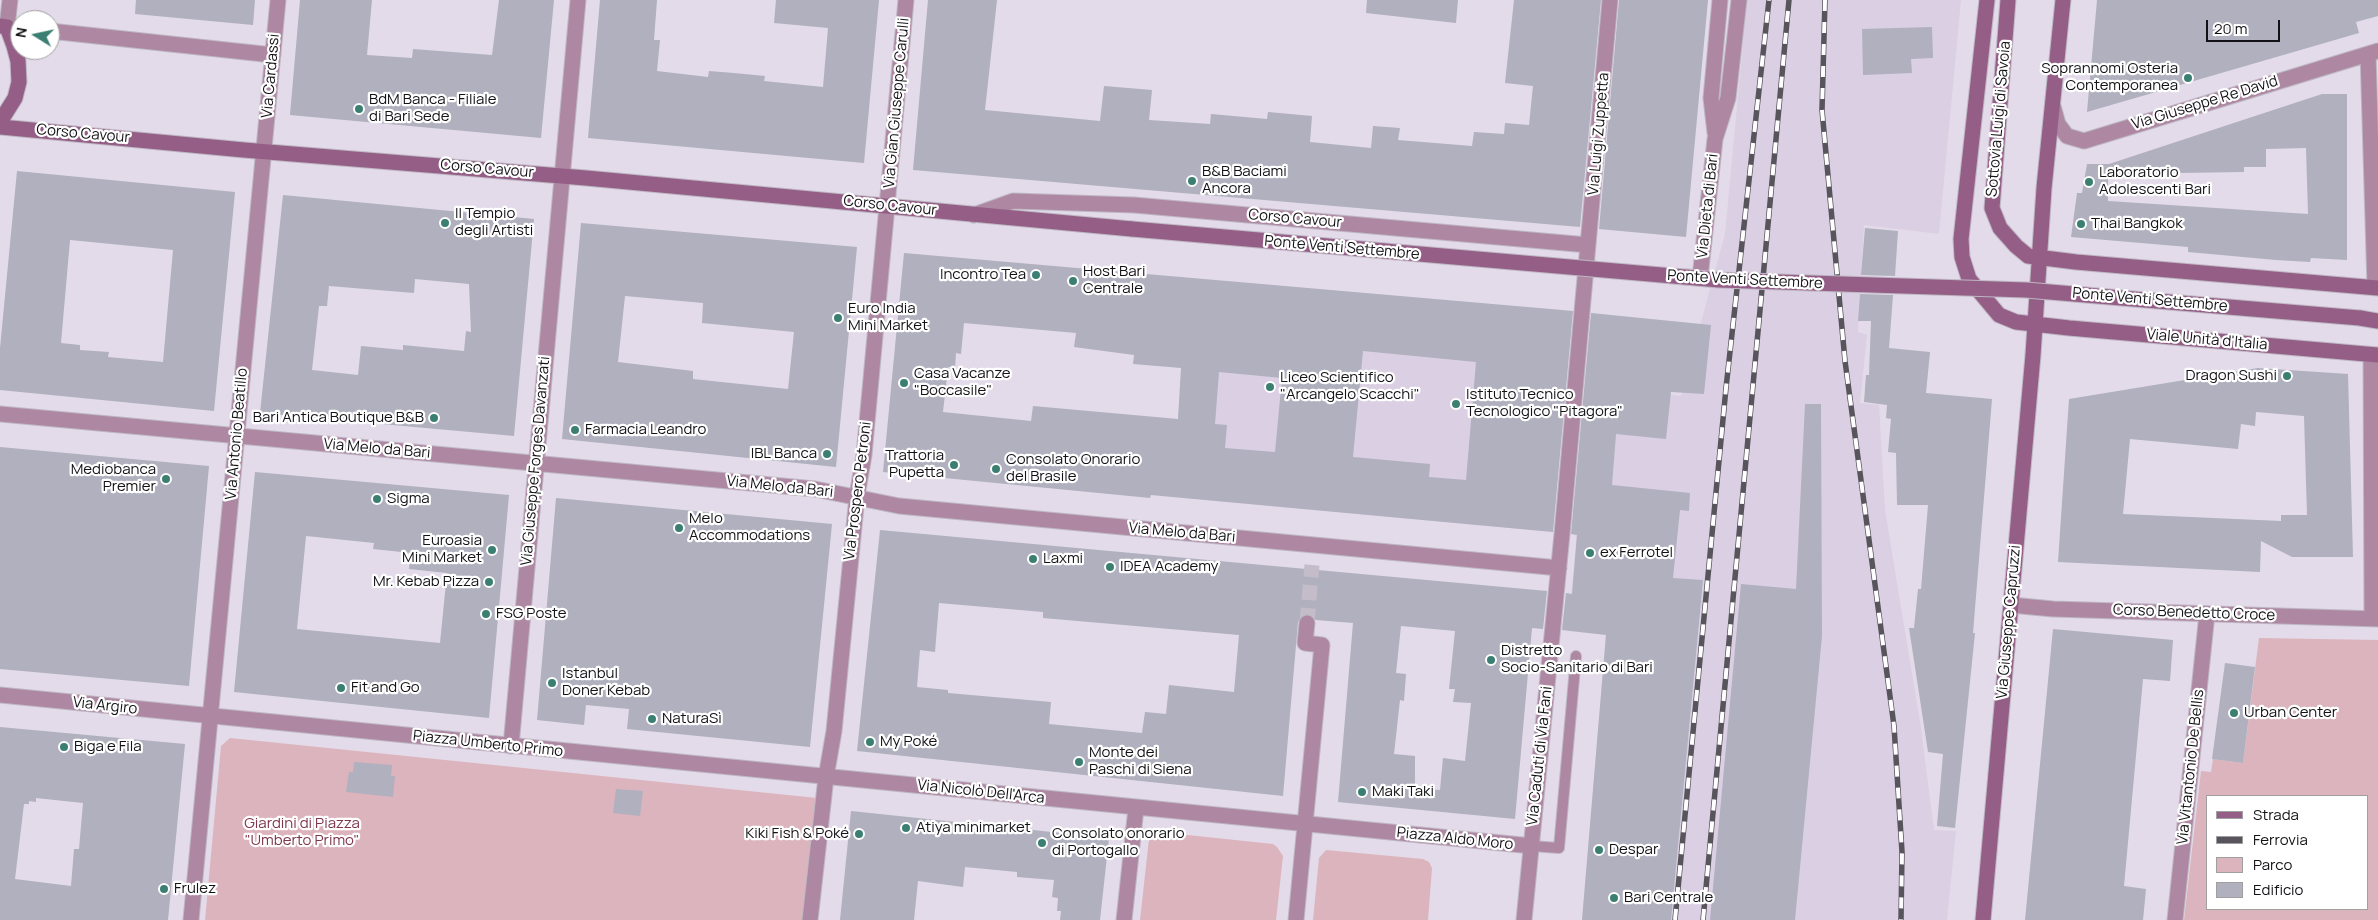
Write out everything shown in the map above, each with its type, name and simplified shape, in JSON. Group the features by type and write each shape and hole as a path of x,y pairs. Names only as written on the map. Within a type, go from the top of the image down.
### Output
{"main road":[{"name":"Sottovia Luigi di Savoia","path":"1987,0 1961,239 1962,257 1969,280 1998,314 2016,322 2036,324"},
{"name":"Sottovia Luigi di Savoia","path":"2008,0 1992,208 2000,228 2016,246 2034,257"},
{"path":"2052,104 2063,0"},
{"path":"0,122 14,98 19,82 18,61 9,27"},
{"name":"Via Giuseppe Capruzzi","path":"1983,920 2036,324 2034,257 2048,151 2052,104"},
{"name":"Corso Cavour","path":"0,127 561,176 1132,229"},
{"name":"Ponte Venti Settembre","path":"1132,229 1729,281 2026,290 2378,321"},
{"path":"2034,257 2377,288"},
{"name":"Viale Unità d'Italia","path":"2036,324 2374,355"}],"street":[{"path":"9,27 10,0"},
{"name":"Via Cardassi","path":"264,151 278,0"},
{"name":"Via Giuseppe Forges Davanzati","path":"511,746 578,0"},
{"name":"Via Gian Giuseppe Carulli","path":"887,206 906,0"},
{"name":"Via Luigi Zuppetta","path":"1586,268 1610,0"},
{"name":"Via Dieta di Bari","path":"1715,139 1711,98 1720,0"},
{"name":"Via Dieta di Bari","path":"1586,268 1700,278 1715,139 1728,98 1739,0"},
{"path":"60,32 273,55"},
{"path":"2373,52 2377,288"},
{"name":"Via Giuseppe Re David","path":"2052,104 2058,124 2068,136 2084,141 2373,52"},
{"name":"Via Antonio Beatillo","path":"210,716 264,151"},
{"name":"Corso Cavour","path":"973,215 1013,202 1134,205 1588,245"},
{"name":"Via Prospero Petroni","path":"826,777 834,731 857,496 864,454 887,206"},
{"name":"Via Caduti di Via Fani","path":"1532,846 1586,268"},
{"path":"2374,355 2375,618"},
{"name":"Via Melo da Bari","path":"0,414 815,489 899,506 1559,568"},
{"name":"Corso Benedetto Croce","path":"2011,605 2058,609 2375,618"},
{"name":"Via Vitantonio De Bellis","path":"2175,920 2207,614"},
{"path":"1296,920 1322,645 1305,643 1307,623"},
{"name":"Via Argiro","path":"0,695 210,716"},
{"path":"191,920 210,716"},
{"name":"Piazza Umberto Primo","path":"210,716 826,777"},
{"path":"810,920 826,777"},
{"name":"Via Nicolò Dell'Arca","path":"826,777 1136,808"},
{"path":"1124,920 1136,808"},
{"name":"Piazza Aldo Moro","path":"1136,808 1532,846 1524,920"}],"lane":[{"name":"Via Caduti di Via Fani","path":"1532,846 1559,848 1576,656"}],"shaded area":[{"path":"1747,0 1961,0 1939,234 1864,225 1858,332 1867,335 1860,403 1879,405 1885,510 1921,728 1934,830 1956,831 1947,920 1582,920 1607,622 1598,634 1568,631 1590,386 1681,396 1725,234"},
{"path":"1224,281 1562,310 1542,531 1162,496 1178,420 1183,350 1218,353"}],"green space":[{"path":"2259,638 2378,640 2378,920 2184,920 2201,771 2211,772 2213,759 2243,763"},
{"name":"Giardini di Piazza \"Umberto Primo\"","path":"230,738 817,798 803,920 205,920 221,746"},
{"path":"1159,832 1273,844 1277,847 1283,856 1276,920 1140,920 1149,839 1151,835"},
{"path":"1326,850 1423,859 1429,862 1432,868 1428,920 1313,920 1319,858"}],"building":[{"path":"136,0 255,0 253,25 135,14"},
{"path":"300,0 372,0 367,55 412,58 413,49 492,55 499,0 554,0 541,138 290,115"},
{"path":"600,0 657,0 654,40 660,40 657,71 708,77 709,71 734,73 765,76 764,81 823,87 828,28 774,23 776,0 879,0 864,163 588,138"},
{"path":"928,0 997,0 985,110 1100,121 1104,86 1152,90 1149,120 1210,124 1211,114 1267,119 1268,112 1312,116 1310,142 1371,148 1373,126 1400,128 1398,140 1472,146 1474,132 1504,134 1505,123 1529,125 1533,86 1505,83 1514,0 1601,0 1580,227 913,170"},
{"path":"1367,0 1458,0 1456,23 1366,13"},
{"path":"1619,0 1708,0 1686,237 1599,229"},
{"path":"2097,0 2378,0 2378,16 2356,22 2359,33 2087,112"},
{"path":"1932,27 1933,58 1911,59 1912,73 1863,75 1862,29"},
{"path":"2322,94 2347,94 2347,260 2311,258 2310,262 2276,260 2188,252 2188,247 2071,237 2077,193 2082,193 2087,164 2109,164","holes":["2306,148 2308,214 2108,201 2108,174 2244,172 2244,167 2266,167 2266,149"]},
{"path":"17,171 235,192 214,411 0,390 0,348","holes":["70,240 173,250 163,362 108,357 109,352 80,350 80,345 61,343"]},
{"path":"283,195 534,219 514,436 260,413","holes":["415,279 469,284 471,332 466,331 464,351 403,345 403,350 361,346 358,375 312,370 319,306 327,306 329,286 414,293"]},
{"path":"581,223 857,247 836,467 562,439","holes":["625,296 703,303 702,323 794,332 788,389 693,379 693,371 618,362"]},
{"path":"1865,228 1898,231 1895,276 1861,275"},
{"path":"904,253 1573,311 1553,532 1151,495 1150,498 883,472","holes":["964,323 1076,333 1074,347 1134,355 1133,364 1181,368 1178,419 1033,406 1031,421 943,412 948,367 955,368 956,353 961,354","1363,351 1476,362 1466,480 1429,477 1430,464 1353,457","1219,372 1282,378 1275,452 1225,448 1227,425 1215,424"]},
{"path":"1860,294 1893,295 1889,348 1930,352 1926,393 1992,399 1973,633 1975,633 1955,828 1937,826 1943,754 1928,752 1909,628 1914,628 1918,589 1921,589 1928,505 1897,505 1896,453 1888,452 1891,419 1886,418 1887,405 1864,402 1866,375 1869,375 1871,321 1858,321"},
{"path":"1591,313 1711,325 1704,394 1671,392 1666,439 1616,434 1612,485 1690,493 1689,511 1680,510 1673,578 1703,580 1671,920 1582,920 1606,635 1562,630 1566,593 1572,594 1577,535 1571,534"},
{"path":"2258,368 2348,374 2353,557 2292,557 2261,541 2260,572 2058,562 2069,399","holes":["2256,412 2304,416 2307,515 2281,515 2281,521 2123,514 2130,439 2238,449 2241,424 2255,426"]},
{"path":"1805,404 1821,404 1822,636 1795,920 1710,920 1741,584 1796,589"},
{"path":"0,447 209,466 189,686 0,669"},
{"path":"255,472 509,495 489,718 234,692","holes":["306,536 374,543 373,549 411,553 409,569 447,573 440,643 297,629"]},
{"path":"556,498 832,524 810,747 627,729 629,709 586,705 584,725 537,720"},
{"path":"880,530 1547,591 1543,629 1532,628 1515,819 1338,802 1353,623 1316,620 1308,614 1303,615 1298,622 1283,796 857,751","holes":["939,603 1043,612 1043,618 1239,635 1234,692 1169,685 1166,714 1145,712 1142,733 1049,724 1051,702 948,693 948,690 917,687 920,650 935,652","1401,626 1455,631 1449,689 1455,689 1453,702 1471,703 1465,761 1443,758 1440,790 1415,789 1415,756 1394,754 1400,700 1404,701 1406,674 1396,673"]},
{"path":"2053,629 2173,640 2170,681 2143,679 2124,886 2146,889 2143,920 2025,920"},
{"name":"Urban Center","path":"2225,663 2255,667 2243,763 2212,759"},
{"path":"0,727 185,744 168,920 0,920","holes":["36,798 83,803 79,849 74,849 71,886 15,879 24,804 29,804 29,801 36,802"]},
{"path":"354,762 392,765 391,776 395,776 393,797 346,792 349,772 353,772"},
{"path":"616,789 643,791 640,816 613,813"},
{"path":"851,811 1109,838 1100,920 1060,920 1061,911 1057,911 1058,898 1052,897 1054,880 1017,877 1017,872 965,867 963,887 918,881 914,920 840,920"}],"tunnel":[{"path":"1307,623 1312,565"}],"railway":[{"path":"1675,920 1726,388 1769,0"},
{"path":"1703,920 1789,0"},
{"path":"1825,0 1822,110 1845,361 1894,726 1902,852 1901,920"}],"place":[{"name":"Soprannomi Osteria Contemporanea","path":"2188,78"},
{"name":"BdM Banca - Filiale di Bari Sede","path":"359,109"},
{"name":"B&B Baciami Ancora","path":"1192,181"},
{"name":"Laboratorio Adolescenti Bari","path":"2089,182"},
{"name":"Il Tempio degli Artisti","path":"445,223"},
{"name":"Thai Bangkok","path":"2081,224"},
{"name":"Incontro Tea","path":"1036,275"},
{"name":"Host Bari Centrale","path":"1073,281"},
{"name":"Euro India Mini Market","path":"838,318"},
{"name":"Dragon Sushi","path":"2287,376"},
{"name":"Casa Vacanze \"Boccasile\"","path":"904,383"},
{"name":"Liceo Scientifico \"Arcangelo Scacchi\"","path":"1270,387"},
{"name":"Istituto Tecnico Tecnologico \"Pitagora\"","path":"1456,404"},
{"name":"Bari Antica Boutique B&B","path":"434,418"},
{"name":"Farmacia Leandro","path":"575,430"},
{"name":"IBL Banca","path":"827,454"},
{"name":"Trattoria Pupetta","path":"954,465"},
{"name":"Consolato Onorario del Brasile","path":"996,469"},
{"name":"Mediobanca Premier","path":"166,479"},
{"name":"Sigma","path":"377,499"},
{"name":"Melo Accommodations","path":"679,528"},
{"name":"Euroasia Mini Market","path":"492,550"},
{"name":"ex Ferrotel","path":"1590,553"},
{"name":"Laxmi","path":"1033,559"},
{"name":"IDEA Academy","path":"1110,567"},
{"name":"Mr. Kebab Pizza","path":"489,582"},
{"name":"FSG Poste","path":"486,614"},
{"name":"Distretto Socio-Sanitario di Bari","path":"1491,660"},
{"name":"Istanbul Doner Kebab","path":"552,683"},
{"name":"Fit and Go","path":"341,688"},
{"name":"Urban Center","path":"2234,713"},
{"name":"NaturaSì","path":"652,719"},
{"name":"My Poké","path":"870,742"},
{"name":"Biga e Fila","path":"64,747"},
{"name":"Monte dei Paschi di Siena","path":"1079,762"},
{"name":"Maki Taki","path":"1362,792"},
{"name":"Atiya minimarket","path":"906,828"},
{"name":"Kiki Fish & Poké","path":"859,834"},
{"name":"Consolato onorario di Portogallo","path":"1042,843"},
{"name":"Despar","path":"1599,850"},
{"name":"Frulez","path":"164,889"},
{"name":"Bari Centrale","path":"1614,898"}]}
